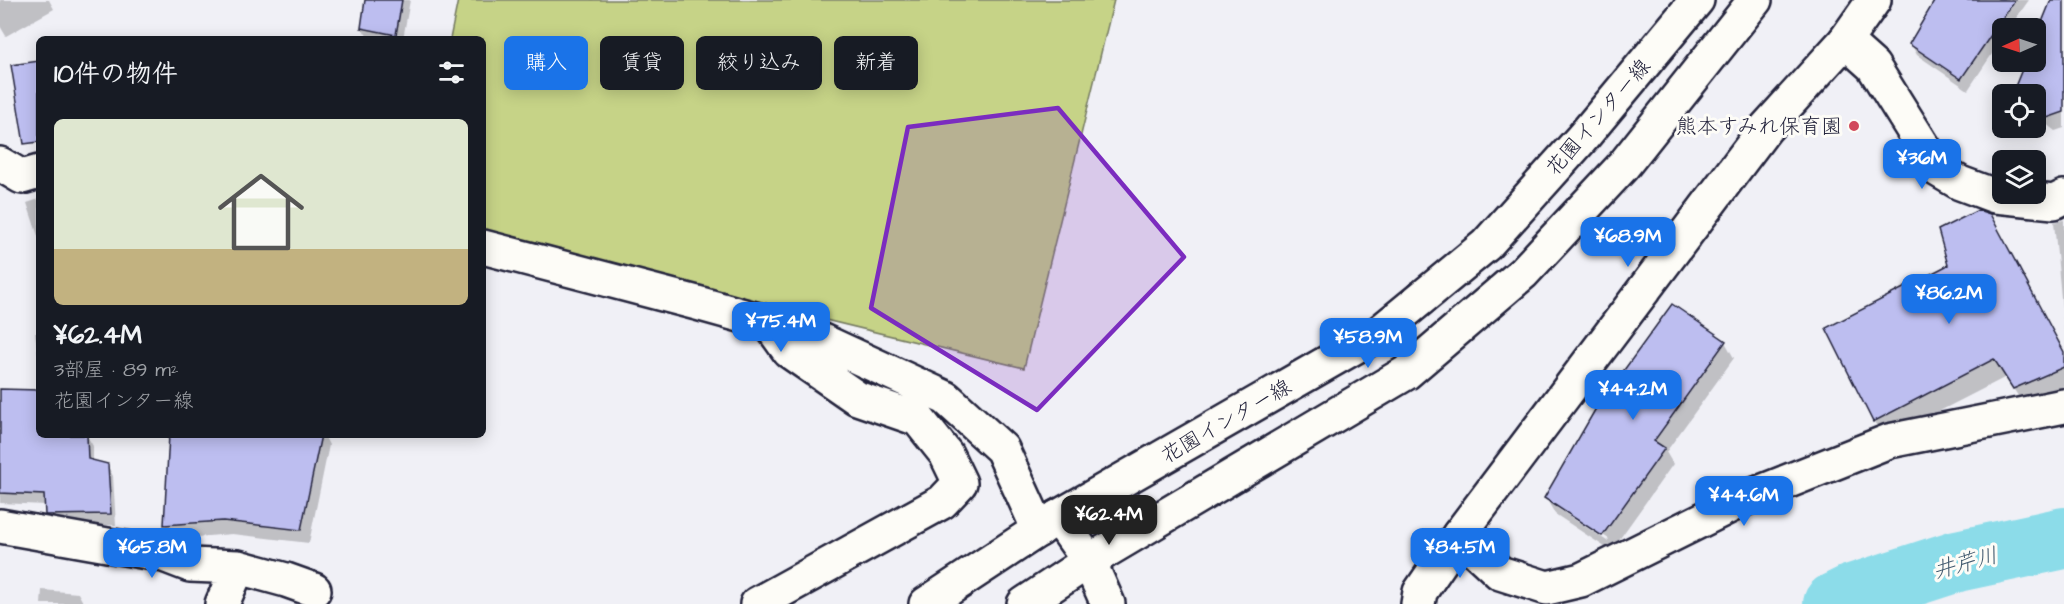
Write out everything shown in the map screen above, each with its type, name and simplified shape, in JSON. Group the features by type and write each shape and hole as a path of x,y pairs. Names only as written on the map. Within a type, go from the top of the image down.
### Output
{"main road":[{"name":"花園インター線","path":"926,604 1048,524 1379,333 1486,245 1582,137 1697,0"},
{"path":"1024,604 1089,561 1406,373 1523,273 1623,166 1755,0"},
{"path":"1418,604 1420,592 1459,535 1765,129 1845,41 1874,0"},
{"path":"1845,41 1873,66 1938,170 1960,183 1995,196 2054,202 2064,197"},
{"path":"0,164 22,177 36,173"},
{"path":"486,248 805,333 946,398 1002,449 1048,524 1089,561 1108,604"},
{"path":"757,604 942,502 960,483 946,454 918,419 857,398 789,351 769,323"},
{"path":"1459,535 1500,573 1547,588 1581,580 1746,498 1888,441 2064,406"},
{"path":"0,526 164,555 190,565 238,567 314,590"},
{"path":"222,604 238,567"}],"highlighted area":[{"path":"1058,108 1184,257 1037,410 871,308 908,127"}],"green space":[{"path":"458,0 1114,0 1024,368 486,238 486,36 451,36"}],"building":[{"path":"365,0 402,0 396,35 361,28"},
{"path":"1935,0 2015,0 2003,18 1992,18 1992,34 1961,79 1909,44"},
{"path":"2051,0 2064,0 2064,112 2047,118 2046,84 2016,84 2021,72 2046,72 2046,18 2044,18"},
{"path":"36,61 36,142 24,144 11,65"},
{"path":"1978,210 1990,214 2064,352 2064,367 2013,389 1994,359 1873,422 1826,328 1948,265 1938,230"},
{"path":"1672,304 1726,341 1654,441 1665,448 1602,536 1544,498 1595,410"},
{"path":"0,389 36,390 36,438 87,438 88,459 108,464 111,514 45,515 44,495 0,493"},
{"path":"169,438 320,438 301,530 223,521 164,525"}],"waterway":[{"name":"井芹川","path":"1834,604 1852,595 1957,561 2064,538"}],"place":[{"name":"熊本すみれ保育園","path":"1854,126"}]}
